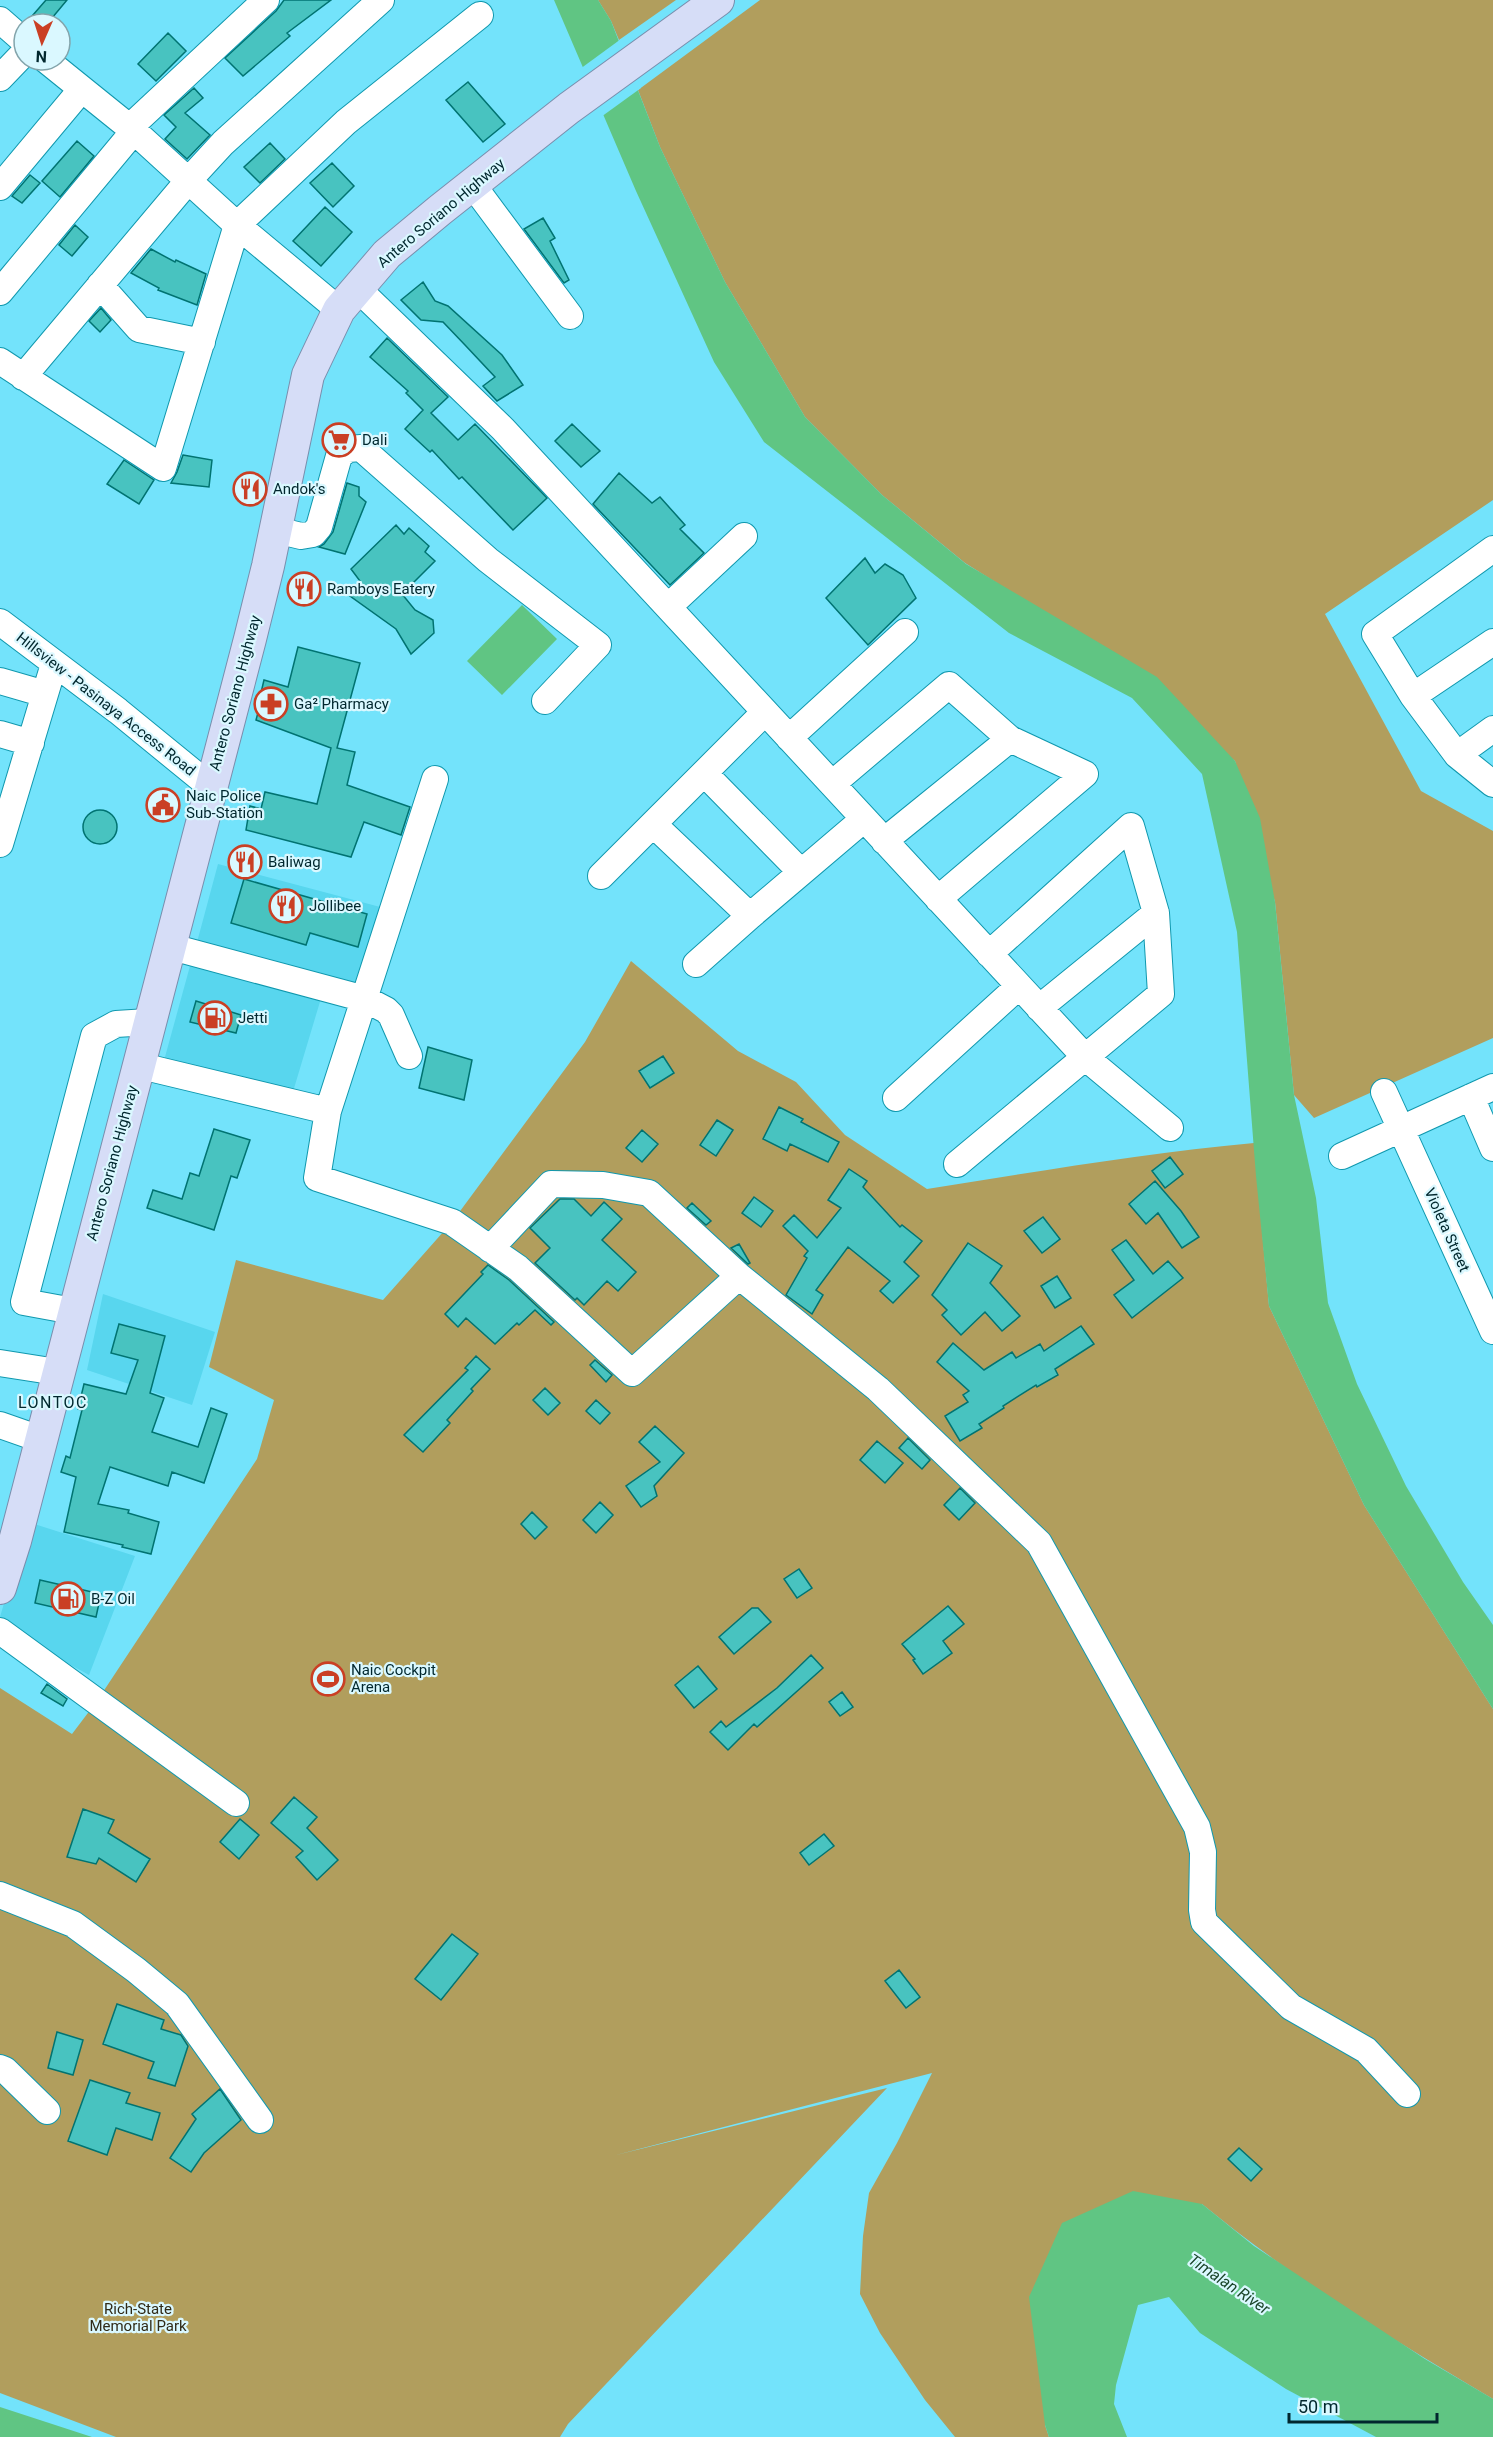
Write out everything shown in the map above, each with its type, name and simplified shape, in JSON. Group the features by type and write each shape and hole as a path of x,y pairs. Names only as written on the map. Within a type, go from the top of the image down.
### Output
{"main road":[{"name":"Antero Soriano Highway","path":"0,1588 15,1541 148,1022 250,639 276,530 308,375 348,299 387,254 569,108 718,0"}],"street":[{"path":"0,292 132,129 266,0"},
{"path":"23,377 188,181 223,143 381,0"},
{"path":"0,361 163,468 237,225 346,122 480,15"},
{"path":"0,20 12,30"},
{"path":"0,78 12,66"},
{"path":"60,72 132,129 237,225 348,299 503,429 1086,1058 1170,1128"},
{"path":"0,186 81,90"},
{"path":"472,184 570,316"},
{"path":"100,285 139,329 202,342"},
{"path":"276,530 302,536 313,534 319,527 339,456 348,449 361,448 488,560 598,645 545,701"},
{"path":"668,607 744,536"},
{"path":"1493,549 1375,634 1413,696 1457,755 1493,784"},
{"name":"Hillsview - Pasinaya Access Road","path":"0,622 118,711 211,787"},
{"path":"789,738 905,632"},
{"path":"1413,696 1493,642"},
{"path":"0,844 7,796 31,743 54,664"},
{"path":"0,681 45,694"},
{"path":"832,784 949,685 1010,739 1085,774 938,899"},
{"path":"601,876 765,712"},
{"path":"1457,755 1493,729"},
{"path":"0,734 31,743"},
{"path":"884,841 1010,739"},
{"path":"704,774 801,872"},
{"path":"435,779 328,1111 317,1178 452,1222 518,1268 632,1374 739,1276"},
{"path":"696,964 864,819"},
{"path":"653,824 750,916"},
{"path":"957,1164 1161,994 1156,912 1131,826 989,954"},
{"path":"1039,1008 1156,912"},
{"path":"168,946 364,999 391,1015 408,1056"},
{"path":"896,1098 1019,986"},
{"path":"73,1311 24,1302 94,1036 116,1024 148,1022"},
{"path":"137,1065 328,1111"},
{"name":"Violeta Street","path":"1384,1092 1493,1331"},
{"path":"1342,1156 1482,1092 1493,1148"},
{"path":"490,1249 551,1184 603,1185 649,1193 739,1276 878,1389 1039,1543 1197,1827 1203,1852 1202,1910 1204,1922 1291,2007 1366,2050 1407,2094"},
{"path":"0,1363 57,1372"},
{"path":"0,1425 40,1439"},
{"path":"0,1631 236,1803"},
{"path":"0,1895 73,1924 136,1970 177,2004 260,2120"},
{"path":"0,2068 6,2070 47,2112"}],"shaded area":[{"path":"218,864 384,908 358,989 196,946"},
{"path":"190,966 322,995 292,1095 169,1067 165,1057"},
{"path":"103,1294 215,1332 192,1405 87,1370"},
{"path":"28,1522 135,1556 89,1675 0,1626 0,1617"}],"green space":[{"path":"598,0 676,0 619,40"},
{"path":"760,0 1493,0 1493,500 1325,614 1421,791 1493,831 1493,1038 1314,1118 1294,1095 1275,902 1235,761 1032,605 965,563 882,495 805,417 725,282 660,147 638,90"},
{"name":"Rich-State Memorial Park","path":"631,961 738,1051 796,1082 845,1135 927,1189 1131,1157 1254,1143 1269,1306 1364,1505 1493,1709 1493,2399 1307,2283 1202,2204 1045,2425 1049,2437 955,2437 925,2400 880,2333 860,2294 863,2236 869,2193 932,2073 616,2155 887,2088 568,2424 560,2437 116,2437 0,2393 0,1688 72,1734 97,1701 257,1459 274,1400 209,1367 236,1260 383,1300 452,1222 585,1042"}],"water":[{"path":"554,0 598,0 611,21 660,147 725,282 805,417 882,495 966,564 1157,677 1235,761 1260,818 1275,902 1294,1095 1316,1198 1328,1303 1357,1384 1406,1486 1463,1582 1493,1625 1493,1709 1364,1505 1269,1306 1256,1176 1237,932 1202,774 1132,698 1009,633 764,442 714,362 636,191"},
{"path":"522,605 557,639 502,695 467,661"},
{"name":"Timalan River","path":"1133,2191 1202,2204 1254,2246 1425,2359 1493,2399 1493,2437 1376,2437 1286,2389 1200,2333 1169,2297 1138,2305 1116,2385 1114,2404 1127,2437 1049,2437 1045,2425 1029,2297 1062,2223"},
{"path":"0,2407 92,2437 0,2437"}],"pier":[{"path":"621,39 641,88 601,117 580,69"}],"building":[{"path":"46,0 67,0 57,12 36,12"},
{"path":"284,0 331,0 287,33 290,36 243,76 225,58 276,11"},
{"path":"168,33 186,51 156,81 138,64"},
{"path":"468,82 505,124 483,142 446,100"},
{"path":"194,88 203,98 185,113 210,135 187,159 165,139 176,127 164,115"},
{"path":"77,141 94,156 60,197 42,181"},
{"path":"270,143 285,159 260,183 244,167"},
{"path":"332,163 354,186 333,207 310,183"},
{"path":"30,175 40,183 22,203 12,196"},
{"path":"325,207 352,232 321,266 293,241"},
{"path":"543,218 555,238 550,241 569,280 564,283 524,229"},
{"path":"75,225 88,237 72,256 59,245"},
{"path":"151,249 175,262 176,260 206,274 197,305 158,290 159,288 131,273"},
{"path":"423,282 435,301 448,306 502,355 523,385 497,401 483,386 495,377 465,345 443,322 421,320 401,300"},
{"path":"101,308 111,320 100,332 89,321"},
{"path":"387,338 448,397 431,413 458,440 475,424 547,498 513,530 462,477 459,479 432,450 430,452 405,429 423,410 406,393 408,391 370,357"},
{"path":"572,424 600,451 581,467 555,441"},
{"path":"183,455 212,460 209,487 171,483"},
{"path":"124,460 154,480 139,504 107,484"},
{"path":"619,473 652,503 660,497 685,525 680,529 704,553 670,585 593,504"},
{"path":"347,483 359,487 359,496 366,502 345,554 319,547 333,532"},
{"path":"396,525 404,534 409,528 429,546 425,552 435,561 402,594 415,610 433,620 434,633 411,654 396,629 350,596 360,581 351,569"},
{"path":"865,558 875,573 885,564 903,575 916,598 868,645 826,598"},
{"path":"298,647 360,663 337,748 355,752 347,785 410,807 401,835 364,822 351,857 246,830 250,806 261,809 265,792 317,804 331,748 256,720 264,680 288,687"},
{"path":"100,810 112,815 117,827 112,839 100,844 88,839 83,827 88,815"},
{"name":"Jollibee","path":"244,879 367,914 358,947 310,933 306,945 231,923"},
{"name":"Jetti","path":"196,1001 241,1015 236,1033 190,1022"},
{"path":"428,1047 472,1060 464,1100 419,1088"},
{"path":"663,1056 674,1073 650,1088 639,1071"},
{"path":"779,1107 803,1119 801,1122 839,1142 828,1162 790,1144 787,1151 763,1139"},
{"path":"717,1120 733,1130 716,1156 700,1145"},
{"path":"214,1129 250,1140 237,1178 231,1176 214,1230 147,1208 153,1190 182,1199 190,1173 199,1176"},
{"path":"642,1130 658,1144 642,1162 626,1148"},
{"path":"1170,1157 1183,1174 1165,1188 1152,1171"},
{"path":"849,1169 867,1181 863,1187 900,1227 902,1225 922,1241 904,1262 919,1276 893,1303 880,1291 890,1281 848,1247 816,1290 823,1295 812,1314 786,1295 807,1258 804,1256 808,1251 783,1226 794,1215 817,1238 841,1208 828,1200"},
{"path":"1155,1181 1181,1211 1199,1237 1182,1248 1158,1213 1146,1224 1129,1204"},
{"path":"754,1197 773,1211 761,1227 742,1213"},
{"path":"560,1199 574,1199 591,1216 604,1202 622,1219 602,1240 636,1272 618,1291 607,1281 584,1305 577,1298 575,1300 535,1263 550,1248 530,1228"},
{"path":"692,1203 711,1221 706,1225 687,1208"},
{"path":"1043,1217 1060,1239 1042,1253 1024,1231"},
{"path":"1126,1240 1153,1274 1168,1261 1183,1278 1132,1318 1114,1295 1134,1280 1112,1250"},
{"path":"968,1243 1002,1266 990,1283 1020,1316 1002,1331 985,1312 961,1335 942,1315 947,1310 932,1295"},
{"path":"739,1244 750,1263 748,1264 731,1248"},
{"path":"488,1265 509,1280 554,1322 551,1325 535,1310 495,1344 466,1318 458,1327 445,1314 483,1274 481,1272"},
{"path":"1057,1276 1071,1298 1055,1308 1041,1286"},
{"path":"119,1324 165,1336 150,1393 164,1398 152,1432 198,1447 211,1408 227,1414 204,1483 172,1472 168,1486 110,1467 98,1504 129,1510 128,1513 159,1522 151,1554 122,1547 123,1545 64,1532 76,1477 61,1472 66,1456 70,1458 82,1410 78,1409 84,1384 126,1394 138,1360 111,1353"},
{"path":"1081,1326 1094,1344 1055,1369 1058,1375 1037,1387 1036,1385 1003,1406 1004,1408 979,1424 982,1428 960,1441 945,1416 968,1402 963,1395 969,1391 937,1362 953,1343 984,1370 1012,1352 1016,1358 1040,1344 1044,1351"},
{"path":"476,1356 490,1369 447,1420 450,1423 423,1452 404,1435 468,1370 465,1368"},
{"path":"595,1360 612,1375 606,1382 590,1365"},
{"path":"545,1388 560,1403 548,1415 533,1400"},
{"path":"596,1400 610,1413 600,1424 586,1411"},
{"path":"655,1426 684,1453 654,1486 657,1496 641,1507 626,1486 660,1462 639,1442"},
{"path":"908,1438 930,1460 922,1469 899,1448"},
{"path":"877,1441 903,1463 885,1483 860,1460"},
{"path":"960,1488 975,1503 959,1520 944,1505"},
{"path":"600,1502 613,1515 596,1533 583,1520"},
{"path":"532,1512 547,1527 535,1539 521,1524"},
{"path":"799,1569 812,1588 797,1598 784,1579"},
{"name":"B-Z Oil","path":"40,1580 101,1594 96,1617 35,1603"},
{"path":"948,1606 964,1624 943,1641 952,1653 923,1674 913,1660 915,1659 902,1644"},
{"path":"752,1608 758,1608 771,1622 734,1654 719,1637"},
{"path":"811,1655 823,1668 757,1727 754,1724 728,1750 710,1732 721,1721 726,1727 777,1688"},
{"path":"698,1666 717,1689 694,1708 675,1685"},
{"path":"47,1684 67,1699 63,1706 41,1693"},
{"path":"842,1692 853,1707 840,1716 829,1702"},
{"path":"294,1797 317,1817 307,1828 338,1860 317,1880 296,1857 303,1851 271,1823"},
{"path":"83,1809 114,1820 108,1833 150,1859 136,1882 99,1858 96,1864 67,1857"},
{"path":"240,1819 259,1835 239,1859 220,1842"},
{"path":"824,1834 834,1846 809,1865 800,1853"},
{"path":"452,1934 478,1954 441,2000 415,1979"},
{"path":"899,1970 920,1997 906,2008 885,1981"},
{"path":"117,2004 164,2020 161,2029 181,2035 188,2046 175,2086 148,2078 154,2062 103,2044"},
{"path":"57,2032 83,2040 73,2075 48,2068"},
{"path":"90,2080 130,2093 126,2103 160,2113 152,2140 116,2128 107,2155 68,2141"},
{"path":"220,2089 241,2120 204,2153 191,2172 170,2158 196,2119 192,2114"},
{"path":"1239,2148 1262,2169 1251,2181 1228,2159"}],"place":[{"name":"Dali","path":"339,440"},
{"name":"Andok's","path":"250,489"},
{"name":"Ramboys Eatery","path":"304,589"},
{"name":"Ga² Pharmacy","path":"271,704"},
{"name":"Naic Police Sub-Station","path":"163,805"},
{"name":"Baliwag","path":"245,862"},
{"name":"Jollibee","path":"286,906"},
{"name":"Jetti","path":"215,1018"},
{"name":"B-Z Oil","path":"68,1599"},
{"name":"Naic Cockpit Arena","path":"328,1679"}],"district":[{"name":"LONTOC","path":"53,1402"}]}
